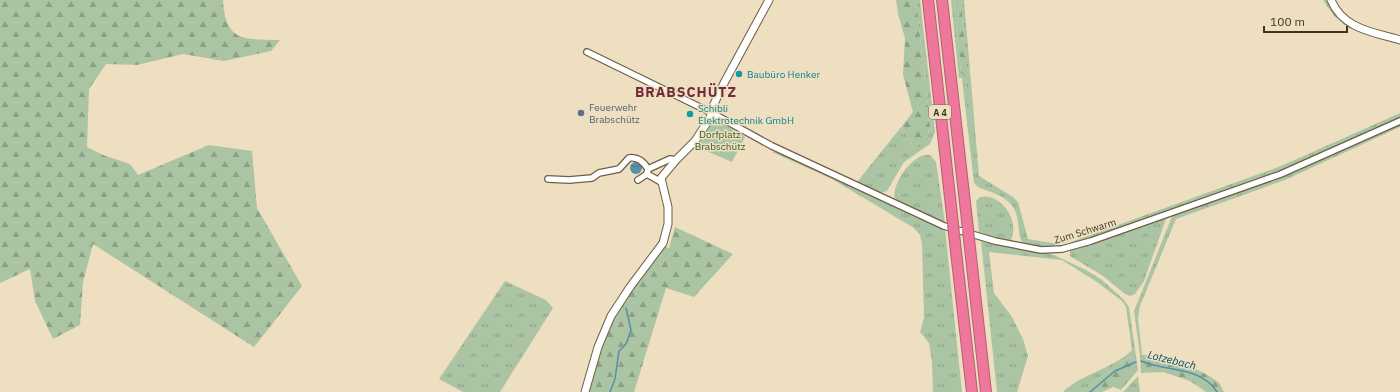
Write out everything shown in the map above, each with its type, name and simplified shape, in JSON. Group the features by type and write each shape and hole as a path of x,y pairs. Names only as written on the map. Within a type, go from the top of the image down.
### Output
{"highway":[{"name":"A 4","path":"928,0 972,392"},
{"name":"A 4","path":"942,0 986,392"}],"street":[{"path":"661,182 667,170 695,141 712,113 713,106 724,83 769,0"},
{"path":"1331,0 1339,15 1350,25 1400,40"},
{"name":"Zum Schwarm","path":"586,52 712,113 772,146 944,226 995,241 1048,251 1069,248 1091,241 1281,174 1400,120"},
{"path":"548,179 569,180 592,178 599,173 620,169 629,158 636,158 644,162 647,171 661,182 668,208 668,224 663,243 633,282 611,316 598,347 585,392"},
{"path":"638,180 647,171 670,159 676,160"}],"green space":[{"path":"0,0 223,0 228,24 239,36 257,39 280,40 271,51 224,61 183,54 137,65 106,64 89,89 87,147 103,155 130,164 138,175 209,145 252,151 257,208 302,286 254,347 93,244 83,282 80,325 53,339 35,301 30,269 0,283"},
{"path":"896,0 916,0 930,126 927,141 914,148 902,126 913,112 903,75 905,38 898,14"},
{"path":"916,0 920,0 935,132 930,144 904,162 887,191 880,193 857,182 902,126 914,148 926,140 930,126"},
{"path":"951,0 954,0 961,73 964,75 966,89 966,59 961,0 964,0 979,176 1013,197 1018,202 1028,239 1058,244 1054,246 1038,247 1024,245 1020,237 1017,217 1013,207 1002,197 977,186 974,183 962,78 959,78"},
{"path":"954,0 961,0 967,89 965,89 964,75 961,73"},
{"path":"1323,0 1328,0 1334,11 1341,19 1349,25 1368,34 1349,28 1334,16"},
{"path":"1369,34 1400,42 1400,44"},
{"path":"1400,113 1400,118 1282,171 1072,245 1071,242 1281,166"},
{"name":"Dorfplatz Brabschütz","path":"719,121 745,137 732,162 697,147 713,122"},
{"path":"1400,122 1400,127 1285,180 1176,219 1140,306 1138,318 1142,354 1140,355 1134,311 1173,214 1281,177"},
{"path":"772,152 781,152 915,217 945,229 962,392 933,392 932,362 929,343 920,332 924,318 922,244 920,235 914,228 832,179"},
{"path":"924,155 930,155 936,162 945,223 898,202 894,197 897,184 903,172 908,166"},
{"path":"980,197 995,199 1007,210 1013,225 1011,240 1004,240 979,232 976,201"},
{"path":"1167,216 1144,281 1135,294 1130,296 1125,294 1103,276 1070,256 1070,251 1073,249"},
{"path":"675,227 733,254 694,297 666,288 634,392 586,392 607,329 625,299 664,246 669,248"},
{"path":"981,241 1054,255 1086,270 1102,280 1124,300 1129,307 1136,356 1126,359 1081,392 1063,392 1080,380 1116,362 1132,350 1126,307 1122,301 1097,282 1062,260 989,252 994,293 1012,317 1023,339 1028,356 1017,392 997,392"},
{"path":"505,281 546,300 553,308 500,392 463,392 439,379"},
{"path":"1140,355 1158,356 1192,367 1212,377 1221,385 1224,392 1206,392 1190,381 1163,372 1141,373"},
{"path":"1136,356 1138,370 1121,390 1113,387 1102,392 1081,392 1126,359"},
{"path":"1138,376 1140,392 1123,392"}],"water":[{"path":"634,162 638,162 642,168 638,174 634,174 630,170 630,166"}],"waterway":[{"path":"610,392 615,379 619,351 626,344 631,330 626,308"},
{"name":"Lotzebach","path":"1141,361 1193,374 1202,378 1217,392"},
{"name":"Lotzebach","path":"1090,392 1115,371 1136,362"}],"place":[{"name":"Baubüro Henker","path":"739,74"},
{"name":"Feuerwehr Brabschütz","path":"581,113"},
{"name":"Schibli Elektrotechnik GmbH","path":"690,114"}],"district":[{"name":"BRABSCHÜTZ","path":"686,92"}]}
